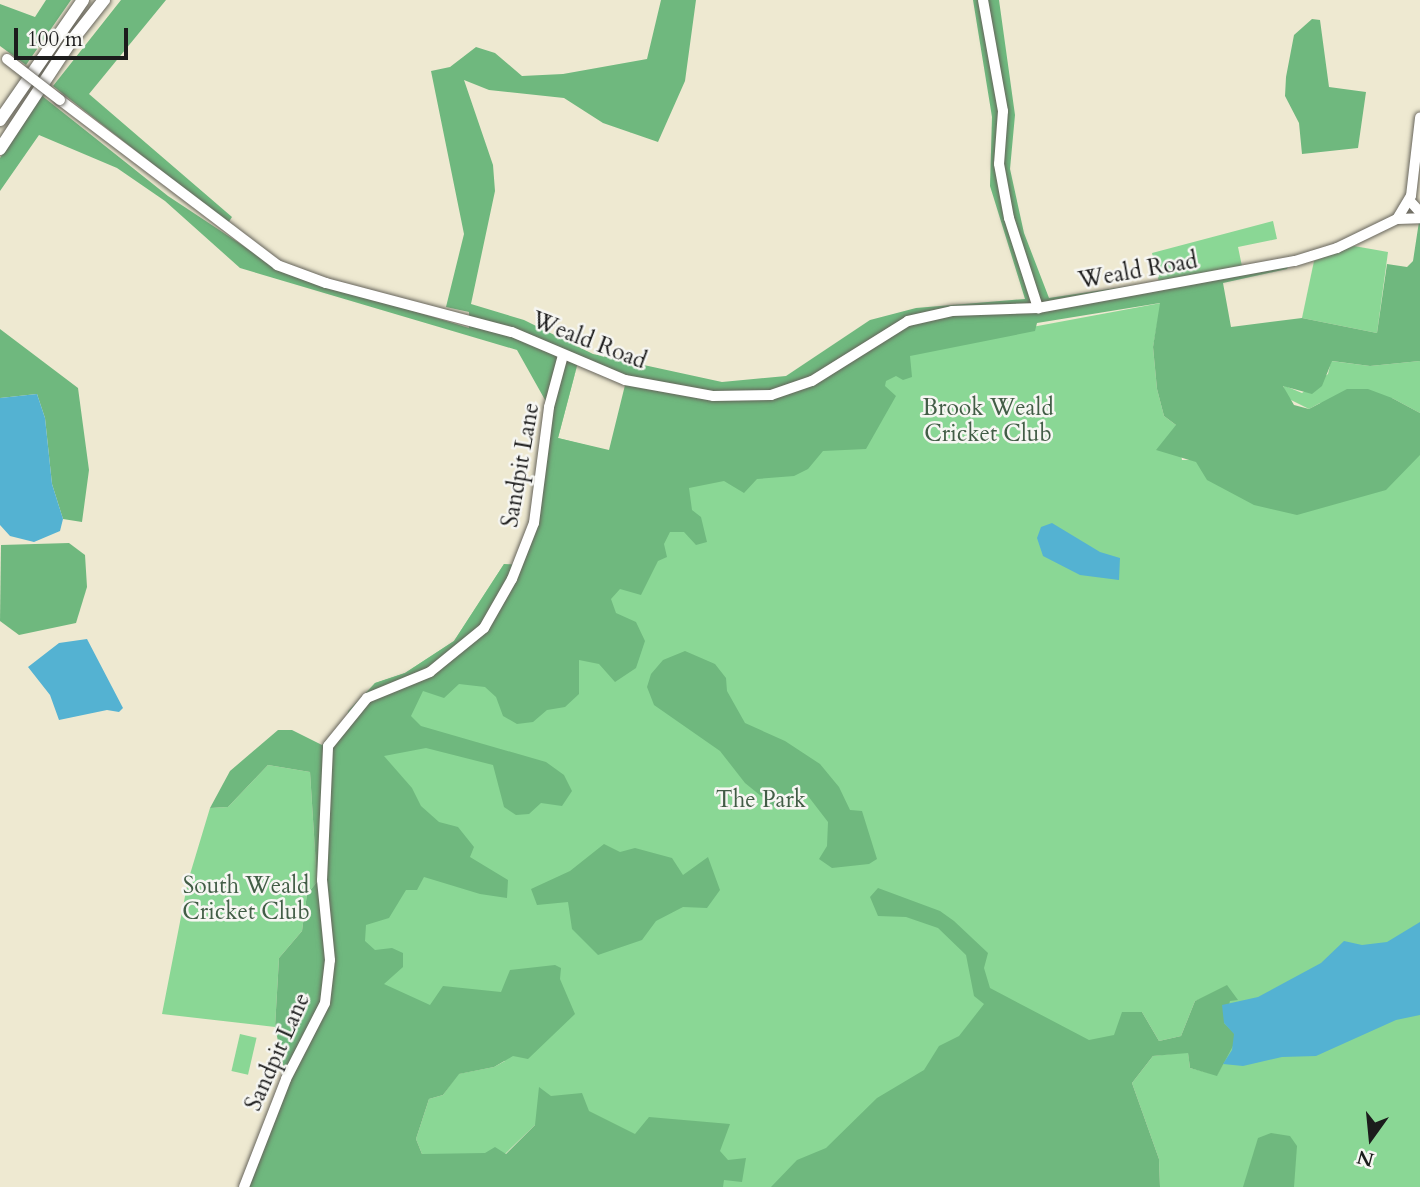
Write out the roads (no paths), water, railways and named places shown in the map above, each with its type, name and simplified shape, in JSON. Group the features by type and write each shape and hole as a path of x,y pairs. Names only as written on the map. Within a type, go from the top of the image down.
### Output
{"highway":[{"path":"0,120 83,0"},
{"path":"0,149 70,43 104,0"}],"street":[{"path":"983,0 1003,111 999,164 1009,218 1038,308"},
{"name":"Weald Road","path":"4,57 277,265 326,283 512,332 625,380 713,396 771,395 812,381 908,321 952,311 1038,308 1309,258 1396,219 1420,218"},
{"path":"1396,219 1410,201 1420,117"},
{"path":"1410,201 1420,212"},
{"name":"Sandpit Lane","path":"244,1187 286,1079 325,1003 330,960 322,880 328,746 367,698 430,672 484,628 512,579 534,523 549,407 564,355"}],"water":[{"path":"37,394 45,418 52,484 63,519 60,531 34,542 10,536 0,525 0,398"},
{"path":"1052,523 1100,552 1120,558 1119,580 1080,575 1043,556 1037,538 1041,527"},
{"path":"87,639 123,708 119,712 107,710 59,720 50,695 28,667 59,643"},
{"path":"1420,922 1420,1015 1396,1020 1316,1056 1282,1057 1243,1066 1223,1064 1232,1050 1234,1034 1224,1023 1222,1005 1258,997 1321,963 1344,941 1362,945 1387,942"}],"park label":[{"name":"Brook Weald Cricket Club","path":"988,421"},
{"name":"The Park","path":"761,800"},
{"name":"South Weald Cricket Club","path":"246,899"}]}
